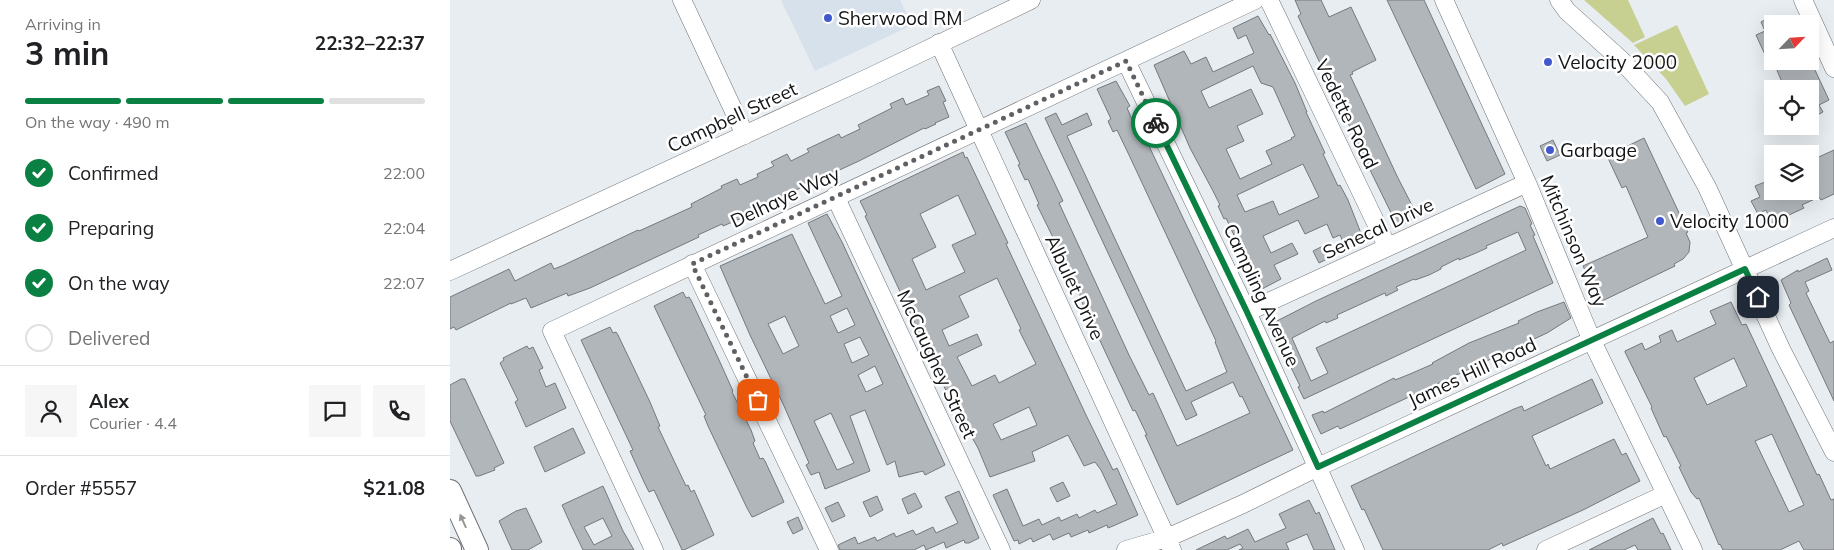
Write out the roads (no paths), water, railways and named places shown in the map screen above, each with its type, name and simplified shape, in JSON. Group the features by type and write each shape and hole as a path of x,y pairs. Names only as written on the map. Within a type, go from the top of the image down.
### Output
{"main road":[{"path":"450,491 477,550"}],"street":[{"path":"682,0 745,135"},
{"name":"Campbell Street","path":"450,271 872,76 1030,0"},
{"name":"Delhaye Way","path":"654,550 552,331 835,196 1256,0"},
{"name":"Vedette Road","path":"1269,0 1387,246"},
{"name":"Mitchinson Way","path":"1444,0 1527,183 1592,340 1693,550"},
{"path":"1558,0 1567,11 1620,59 1660,102 1707,187 1780,349 1834,452"},
{"path":"1803,0 1834,68"},
{"name":"Albulet Drive","path":"939,43 1170,544"},
{"name":"Campling Avenue","path":"1126,61 1247,312 1355,550"},
{"name":"Senecal Drive","path":"1247,312 1527,183"},
{"name":"McCaughey Street","path":"835,196 1001,550"},
{"name":"James Hill Road","path":"1126,550 1170,544 1243,504 1318,467 1834,228"},
{"path":"692,264 829,550"},
{"path":"1546,550 1666,494"}],"place":[{"name":"Sherwood RM","path":"828,18"},
{"name":"Velocity 2000","path":"1548,62"},
{"name":"Garbage","path":"1550,150"},
{"name":"Velocity 1000","path":"1660,221"}]}
